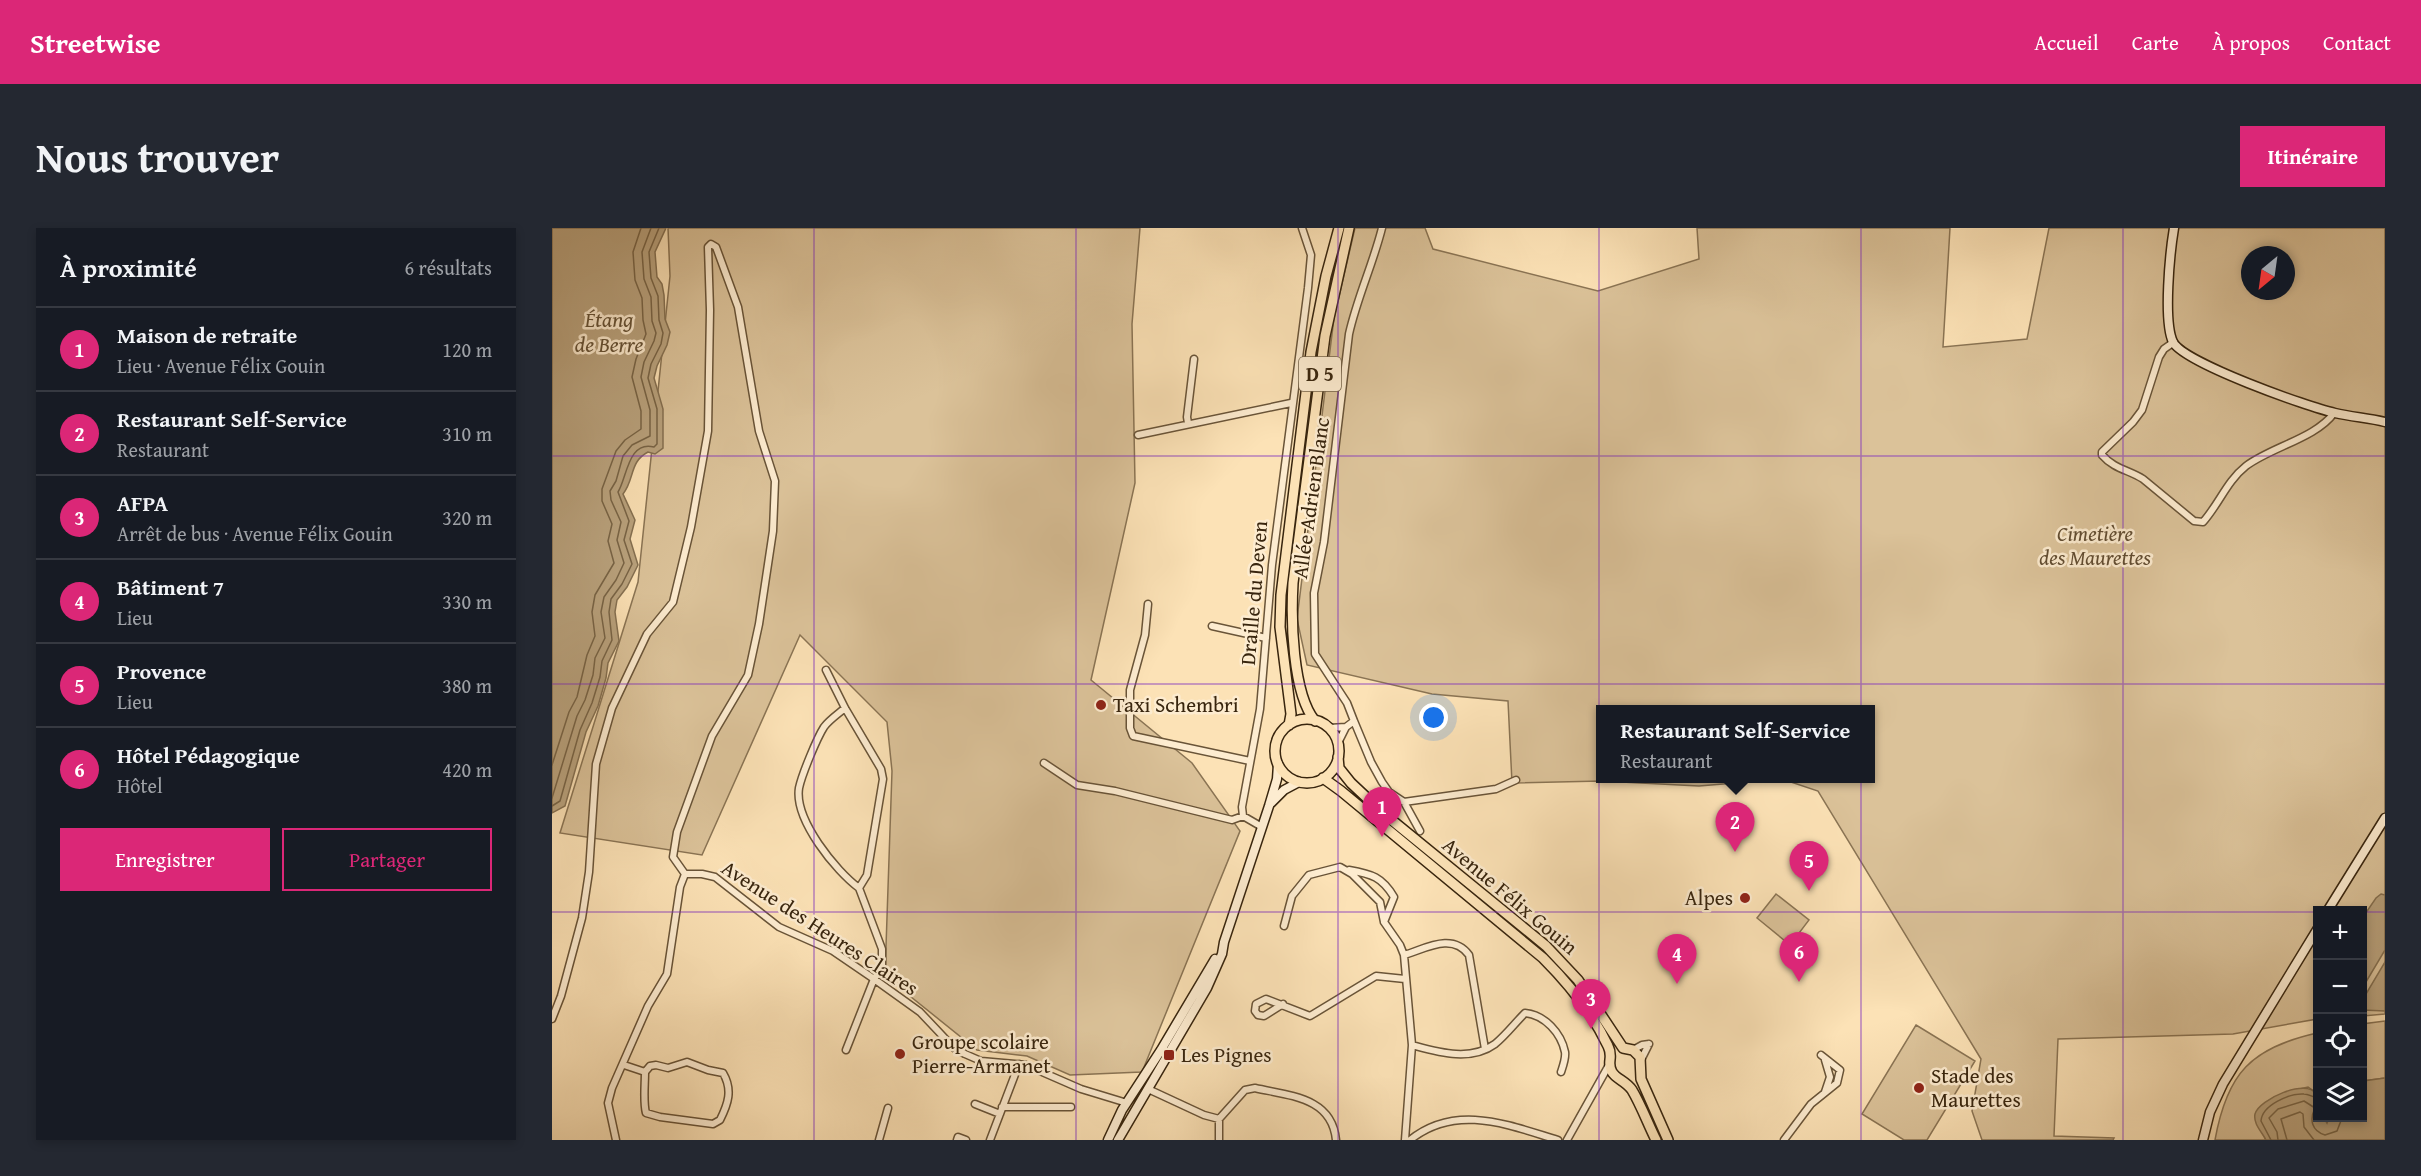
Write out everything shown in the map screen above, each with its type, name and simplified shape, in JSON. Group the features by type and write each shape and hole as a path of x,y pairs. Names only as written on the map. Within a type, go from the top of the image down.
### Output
{"main road":[{"name":"D 5","path":"1289,725 1291,714 1280,627 1281,595 1311,352 1326,276 1339,228"},
{"name":"D 5","path":"1315,721 1305,705 1296,659 1291,619 1293,583 1325,336 1349,228"},
{"path":"2174,228 2169,318 2174,342 2183,353 2200,362 2334,413 2385,422"},
{"path":"1118,1140 1207,988 1222,954 1277,779 1276,742 1284,729 1302,720 1315,721 1329,728 1338,743 1338,758 1333,770 1323,778 1311,782 1299,782 1284,790 1269,806"},
{"name":"Avenue Félix Gouin","path":"1338,758 1339,768 1351,783 1383,813 1546,946 1567,967 1623,1048"},
{"path":"1278,764 1287,775 1299,782"},
{"name":"Avenue Félix Gouin","path":"1323,778 1543,958 1568,983 1602,1033 1612,1055"},
{"path":"2330,906 2385,818"},
{"path":"2203,1140 2210,1112 2223,1084 2313,936"},
{"path":"1108,1140 1124,1107 1192,999 1224,942"},
{"path":"1656,1140 1632,1090 1609,1065 1612,1055 1623,1048 1634,1050 1640,1064 1641,1079 1668,1140"},
{"path":"1619,1077 1635,1076 1640,1064"},
{"path":"1139,1084 1146,1083 1149,1088"},
{"path":"1124,1107 1124,1116 1131,1117"}],"street":[{"name":"Draille du Deven","path":"1243,816 1242,807 1260,709 1272,565 1311,255 1302,228"},
{"name":"Allée Adrien Blanc","path":"1382,228 1376,252 1355,306 1349,334 1324,542 1314,593 1314,654 1347,703 1371,762 1382,782 1389,792 1404,802 1420,831"},
{"path":"552,1019 573,952 584,906 589,872 596,764 612,708 647,634 674,602 691,527 708,431 710,310 708,247 711,244 716,247 738,308 759,432 774,481 773,531 759,624 747,675 712,736 677,832 674,856 685,874 680,888 668,974 648,1006 612,1089 608,1103 616,1140"},
{"path":"2174,342 2164,348 2142,410 2102,452 2102,455 2122,471 2134,473 2143,479 2194,521 2203,522 2236,474 2249,464 2321,425 2334,413"},
{"path":"1188,423 1194,359"},
{"path":"1138,435 1291,403"},
{"path":"1148,604 1145,635 1130,690 1130,728 1133,736 1250,762"},
{"path":"1212,626 1266,638"},
{"path":"826,670 844,708 881,768 883,779 867,875 860,888"},
{"path":"844,708 825,726 799,789 801,806 821,849 845,878 860,888 882,949 882,968 874,980 846,1050"},
{"path":"1329,728 1346,727 1354,722"},
{"path":"1338,743 1346,727"},
{"path":"1044,763 1077,785 1115,791 1233,820 1243,816 1262,827"},
{"path":"1404,802 1496,789 1516,780"},
{"path":"1284,926 1292,896 1309,875 1340,867 1367,873 1385,883 1394,897 1384,922"},
{"path":"1344,869 1380,902 1384,922 1404,955 1412,1045 1405,1140"},
{"name":"Avenue des Heures Claires","path":"685,874 715,877 779,927 833,951 920,1012 954,1048 981,1060 1026,1065 1124,1107"},
{"path":"1404,955 1431,945 1449,943 1463,947 1469,955 1485,1049"},
{"path":"1282,1004 1310,1016 1376,976 1406,979"},
{"path":"1412,1045 1444,1053 1467,1054 1494,1044 1525,1013 1537,1015 1550,1025 1560,1040 1565,1055 1561,1072"},
{"path":"1634,1050 1649,1044 1640,1064"},
{"path":"1784,1140 1811,1104 1825,1093 1837,1083 1840,1070 1821,1055 1830,1077 1825,1093"},
{"path":"687,1062 723,1073 728,1081 729,1091 720,1120 713,1124 646,1113 644,1106 645,1072 650,1066 668,1068 687,1062"},
{"path":"624,1065 645,1072"},
{"path":"990,1140 1019,1065"},
{"path":"1567,1140 1609,1065"},
{"path":"1602,1081 1619,1077"},
{"path":"1149,1088 1204,1115 1219,1119"},
{"path":"1220,1140 1219,1119 1245,1090 1255,1088 1314,1102 1331,1118 1336,1140"},
{"path":"975,1104 1001,1110 1071,1107"},
{"path":"879,1140 888,1108"},
{"path":"1410,1140 1424,1129 1448,1120 1472,1119 1493,1122 1558,1140"},
{"path":"957,1140 958,1137 966,1140"}],"green space":[{"path":"668,228 1140,228 1132,324 1135,483 1091,680 1192,763 1240,831 1142,1072 1070,1075 1027,1056 977,1050 885,976 892,771 887,722 800,635 702,855 560,833 638,582 670,276"},
{"name":"Cimetière des Maurettes","path":"1355,228 1425,228 1433,249 1598,291 1699,259 1697,228 1950,228 1943,347 2027,339 2049,228 2385,228 2385,1014 2367,1016 2367,906 2313,906 2313,1020 2233,1034 2058,1039 2054,1136 2114,1138 2113,1140 1982,1140 1972,1111 1981,1059 1818,791 1794,783 1875,783 1875,705 1596,705 1596,781 1512,783 1508,701 1432,694 1307,665 1297,619 1334,318"},
{"path":"1641,783 1735,783 1699,786"},
{"path":"1776,894 1809,920 1790,945 1757,918"},
{"path":"2385,1021 2385,1078 2367,1080 2367,1023"},
{"name":"Stade des Maurettes","path":"1916,1025 1975,1061 1927,1140 1904,1140 1862,1114"},
{"path":"2313,1034 2313,1091 2308,1087 2287,1092 2263,1134 2266,1140 2215,1140 2220,1117 2235,1081 2259,1056 2294,1039"}],"water":[{"name":"Étang de Berre","path":"552,228 666,228 655,252 657,277 662,284 665,319 670,332 654,378 663,409 663,448 655,454 648,452 642,456 623,494 635,520 630,539 638,565 627,587 617,600 615,612 619,641 608,663 598,706 586,732 565,806 552,813"},
{"path":"2381,894 2385,895 2385,950 2367,980 2367,911"},
{"path":"2385,962 2385,1011 2367,1010 2367,992"},
{"path":"2385,1078 2385,1140 2266,1140 2255,1121 2258,1108 2265,1102 2284,1092 2303,1088 2313,1092 2313,1122 2367,1122 2367,1080"}],"place":[{"name":"Taxi Schembri","path":"1101,705"},
{"name":"Maison de retraite","path":"1382,837"},
{"name":"Restaurant Self-Service","path":"1735,852"},
{"name":"Provence","path":"1809,891"},
{"name":"Alpes","path":"1745,898"},
{"name":"Hôtel Pédagogique","path":"1799,982"},
{"name":"Bâtiment 7","path":"1677,984"},
{"name":"AFPA","path":"1591,1029"},
{"name":"Groupe scolaire Pierre-Armanet","path":"900,1054"},
{"name":"Les Pignes","path":"1169,1055"},
{"name":"Stade des Maurettes","path":"1919,1088"}]}
